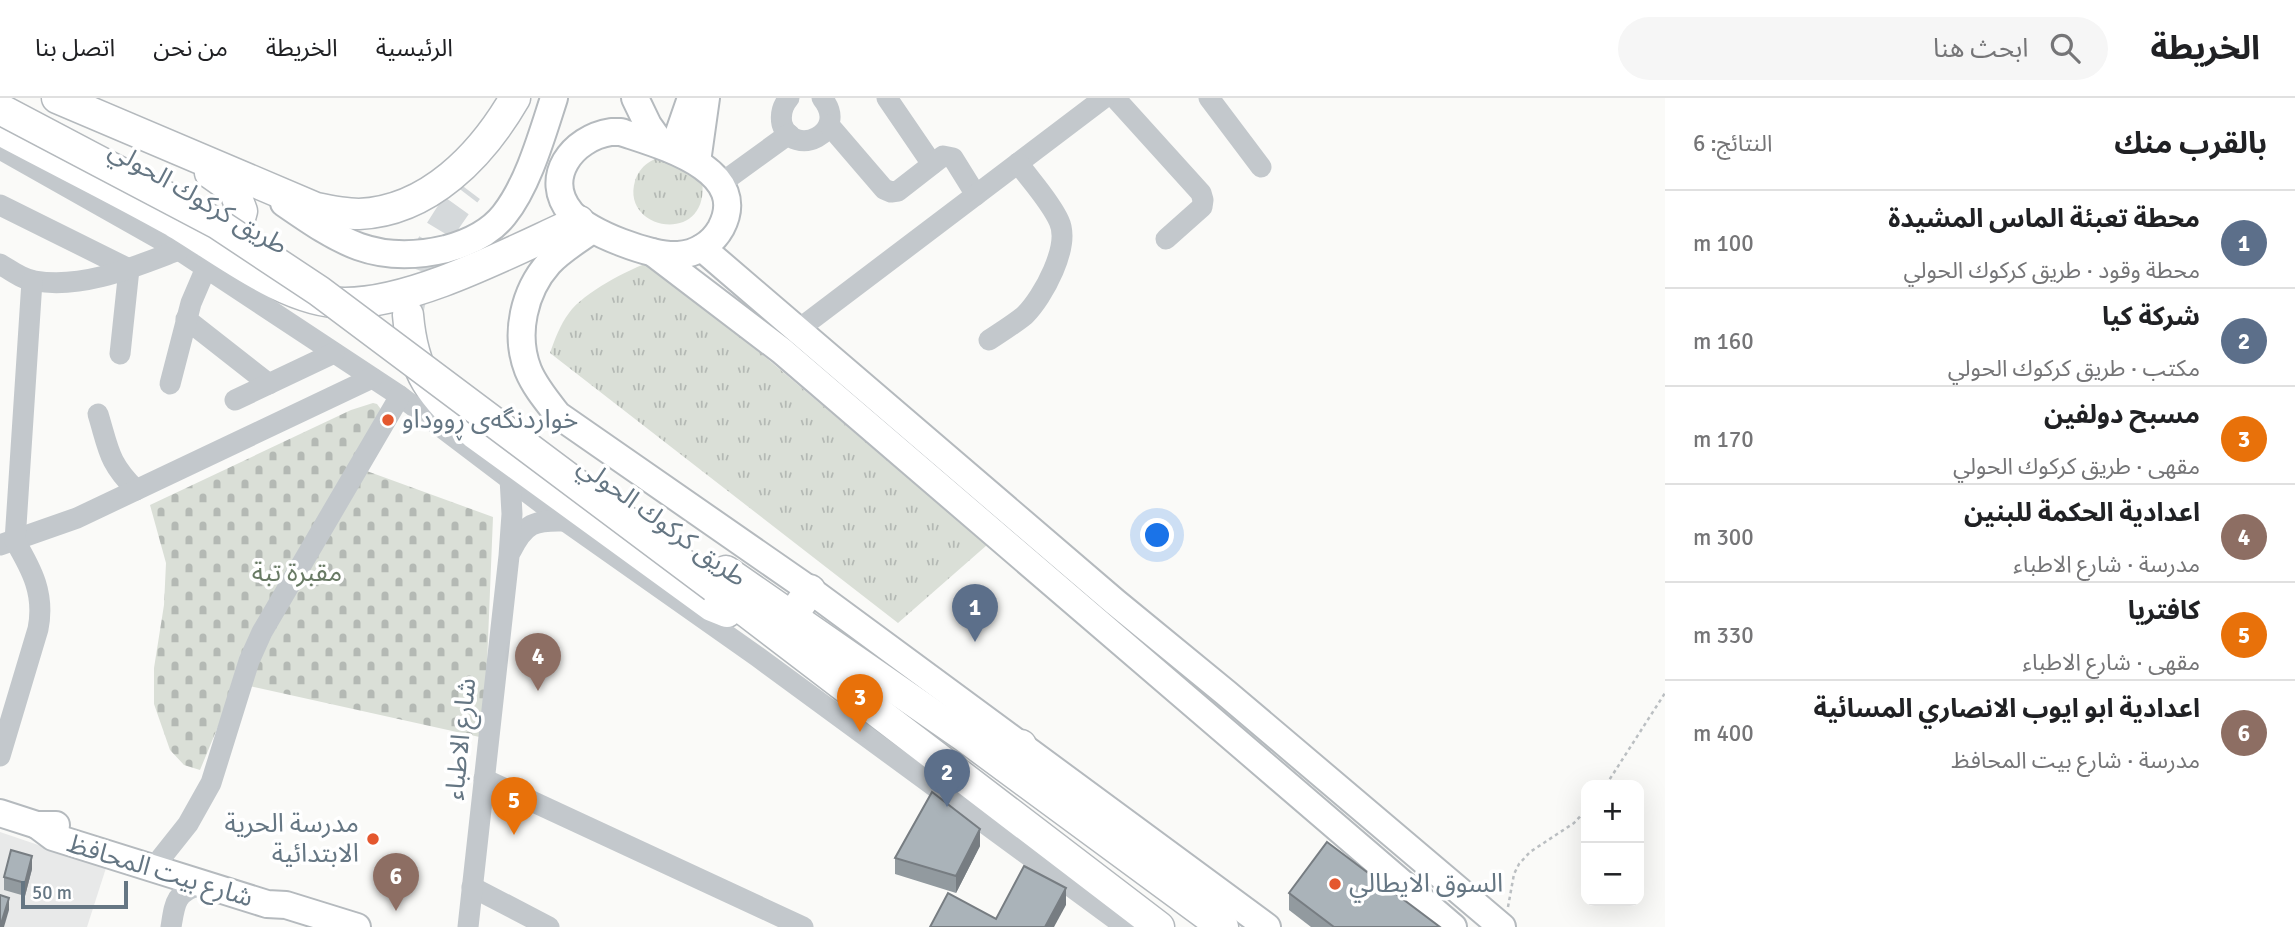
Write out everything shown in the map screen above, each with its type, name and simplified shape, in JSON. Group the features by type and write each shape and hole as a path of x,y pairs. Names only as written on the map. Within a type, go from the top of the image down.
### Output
{"highway":[{"name":"طريق كركوك الحولي","path":"15,98 269,235 720,579 757,618 1159,927"},
{"path":"69,102 316,208 357,214 389,208 445,183 484,142 515,98"},
{"path":"468,190 507,139 532,98"},
{"name":"طريق كركوك الحولي","path":"0,109 218,224 264,253 720,579 792,615 1013,755 1223,927"},
{"path":"0,130 176,236 306,297 344,303 382,298 424,287 586,226"},
{"path":"161,143 226,184 242,205 241,218 237,223 220,232 204,231 176,236"},
{"path":"408,315 417,366 437,397 461,422 712,606 722,611 757,618"},
{"path":"792,615 810,590"}],"main road":[{"path":"253,182 330,234 348,243 388,254 429,253 471,241 492,228 503,217 520,189 541,139 554,98"},
{"path":"635,98 648,125 668,148"},
{"path":"668,148 691,98"},
{"path":"697,162 706,98"},
{"path":"621,132 668,148 697,162 720,184 726,202 724,221 714,238 702,248 680,255 652,252 586,226 567,207 561,183 564,166 573,150 590,137 621,132"},
{"path":"541,139 573,150"},
{"path":"586,226 550,262 533,286 524,313 522,341 528,369 541,393 558,415 810,590 1013,755 1267,927"},
{"path":"702,248 1115,602 1226,692 1502,927"},
{"path":"652,252 782,351 1453,927"},
{"path":"782,351 799,329"},
{"name":"شارع بيت المحافظ","path":"0,813 37,825 55,825 161,858 274,897 286,905"},
{"name":"شارع بيت المحافظ","path":"37,825 53,837 267,904 286,905 357,927"}],"street":[{"path":"789,98 782,108 782,122 789,134 801,141 815,139 829,125 830,111 822,98"},
{"path":"887,98 932,164"},
{"path":"799,329 1104,98"},
{"path":"1115,98 1201,193 1202,207 1166,239"},
{"path":"1209,98 1261,167"},
{"path":"829,125 878,184 891,192 898,191 943,156 953,158 976,195"},
{"path":"720,184 789,134"},
{"path":"0,149 129,209"},
{"path":"989,340 1025,315 1034,304 1062,247 1063,233 1059,221 1018,163"},
{"path":"0,205 129,269"},
{"path":"0,264 32,281 83,281 129,269 176,236 206,268 400,396 565,521 758,657 1126,927"},
{"path":"170,384 194,291 206,268"},
{"path":"120,354 129,269"},
{"path":"0,756 38,629 41,610 33,572 8,543 32,281"},
{"path":"186,319 269,384"},
{"path":"235,400 334,353"},
{"path":"8,543 77,518 372,378"},
{"path":"161,858 188,824 211,783 249,661 262,632 400,396"},
{"path":"99,414 112,462 136,490"},
{"name":"شارع الاطباء","path":"468,927 509,556 512,514 510,478"},
{"name":"شارع الاطباء","path":"509,556 520,533 526,528 541,521 565,521"},
{"path":"484,779 770,919 803,927"},
{"path":"171,927 178,897 189,888 201,884"},
{"path":"472,887 548,927"}],"path":[{"path":"1609,780 1665,693"},
{"path":"1502,927 1514,874 1519,864 1530,852 1581,815"}],"shaded area":[{"path":"0,832 106,868 87,927 0,927"}],"green space":[{"path":"667,155 702,180 701,201 693,215 681,223 666,224 652,220 640,212 634,198 635,181 643,167"},
{"path":"652,261 987,545 898,623 550,353 563,322 576,305 607,282"},
{"name":"مقبرة تبة","path":"373,403 383,412 353,466 493,517 484,738 236,683 200,770 184,765 170,750 154,704 154,668 164,605 166,563 150,505 351,410"}],"building":[{"path":"932,792 980,829 956,876 895,858"},
{"name":"السوق الايطالي","path":"1327,842 1440,927 1334,927 1289,893"},
{"path":"11,850 32,856 25,883 4,877"},
{"path":"1024,866 1066,888 1045,927 930,927 948,893 996,919"},
{"path":"0,895 9,898 0,927"}],"tunnel":[{"path":"408,314 417,280 430,249 468,190"}],"place":[{"name":"خواردنگەی ڕووداو","path":"388,420"},
{"name":"محطة تعبئة الماس المشيدة","path":"975,642"},
{"name":"اعدادية الحكمة للبنين","path":"538,691"},
{"name":"مسبح دولفين","path":"860,732"},
{"name":"شركة كيا","path":"947,807"},
{"name":"کافتریا","path":"514,835"},
{"name":"مدرسة الحرية الابتدائية","path":"373,839"},
{"name":"السوق الايطالي","path":"1335,884"},
{"name":"اعدادية ابو ايوب الانصاري المسائية","path":"396,911"}]}
